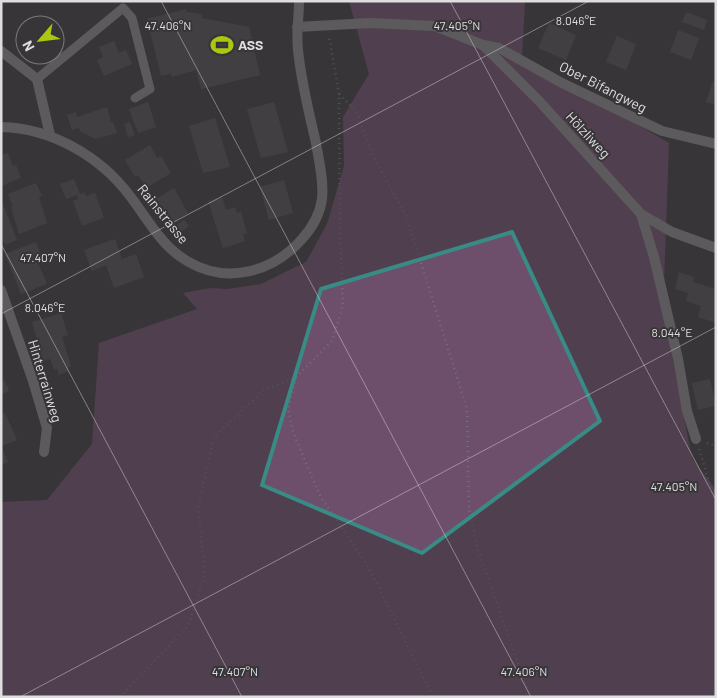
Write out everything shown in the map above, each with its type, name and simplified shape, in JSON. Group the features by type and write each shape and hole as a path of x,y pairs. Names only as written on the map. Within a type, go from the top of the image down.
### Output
{"street":[{"name":"Rainstrasse","path":"1,127 22,128 50,135 73,148 111,175 166,244 186,261 201,268 234,273 261,268 275,263 306,235 318,214 322,199 320,163 298,51 299,1"},
{"name":"Hölzliweg","path":"297,28 370,23 435,26 482,45 540,102 641,214 654,257 678,359 687,411 696,439"},
{"name":"Ober Bifangweg","path":"482,45 499,48 570,87 662,131 716,144"},
{"path":"1,52 37,79 50,135"},
{"path":"641,214 672,232 716,248"},
{"name":"Hinterrainweg","path":"1,290 34,381 47,428 44,452"}],"lane":[{"path":"37,79 123,8 132,18 150,89 135,98"}],"path":[{"path":"120,697 188,626 205,574 198,508 214,437 264,390 296,377 332,341 343,305 340,230 339,94 327,26"},
{"path":"339,94 356,111 376,162 406,215 409,224 467,409 469,508 477,547 530,697"},
{"path":"296,377 288,408 293,432 320,496 368,566 433,697"},
{"path":"696,439 716,505"}],"highlighted area":[{"path":"512,232 600,421 422,553 262,485 321,289"}],"shaded area":[{"path":"349,1 524,1 522,57 669,143 663,311 692,458 716,490 716,697 1,697 1,502 47,500 92,444 99,343 197,309 183,293 211,288 227,289 261,284 306,262 327,224 344,166 343,117 369,74"}],"building":[{"path":"186,9 186,12 201,14 202,18 249,27 260,75 201,89 196,70 172,77 171,74 161,76 147,19"},
{"path":"686,12 707,20 704,30 682,22"},
{"path":"549,23 576,35 566,60 538,48"},
{"path":"678,30 699,38 691,60 670,52"},
{"path":"617,36 636,44 626,70 606,62"},
{"path":"114,41 119,53 126,50 132,64 104,76 97,60 103,57 99,47"},
{"path":"598,77 609,87 603,94 592,84"},
{"path":"713,81 716,82 716,105 706,102"},
{"path":"148,102 156,127 138,133 129,109"},
{"path":"274,102 288,152 261,158 247,109"},
{"path":"107,107 111,122 113,122 117,133 95,139 80,131 79,128 72,130 67,115 76,112 77,117"},
{"path":"215,118 230,167 203,173 189,126"},
{"path":"130,122 135,135 128,137 124,124"},
{"path":"150,145 157,158 161,156 171,173 146,188 138,175 135,177 125,160"},
{"path":"8,153 13,166 16,165 21,178 1,186 1,155"},
{"path":"74,179 80,194 84,192 86,196 95,193 104,218 82,226 73,201 78,199 77,195 66,199 60,184"},
{"path":"284,180 293,213 269,220 260,187"},
{"path":"36,183 42,196 39,197 47,223 19,234 11,207 13,206 8,194"},
{"path":"174,188 188,213 170,224 156,199"},
{"path":"222,197 226,210 235,207 237,213 241,212 247,233 243,234 245,241 223,248 208,201"},
{"path":"1,199 17,240 5,245 1,236"},
{"path":"184,220 189,226 175,237 170,230"},
{"path":"115,239 122,259 136,254 144,277 114,288 106,265 92,271 84,250"},
{"path":"36,242 41,256 36,258 47,284 21,294 5,254"},
{"path":"679,272 694,277 693,282 716,289 716,323 698,317 701,306 686,301 688,293 675,289"},
{"path":"61,313 68,335 62,337 71,366 68,367 69,371 59,375 57,369 54,370 50,359 43,361 32,322"},
{"path":"710,379 716,406 698,410 692,383"},
{"path":"5,380 9,391 1,394 1,382"},
{"path":"5,413 17,440 1,446 1,415"},
{"path":"1,446 8,462 1,465"}],"place":[{"name":"ASS","path":"222,45"}]}
